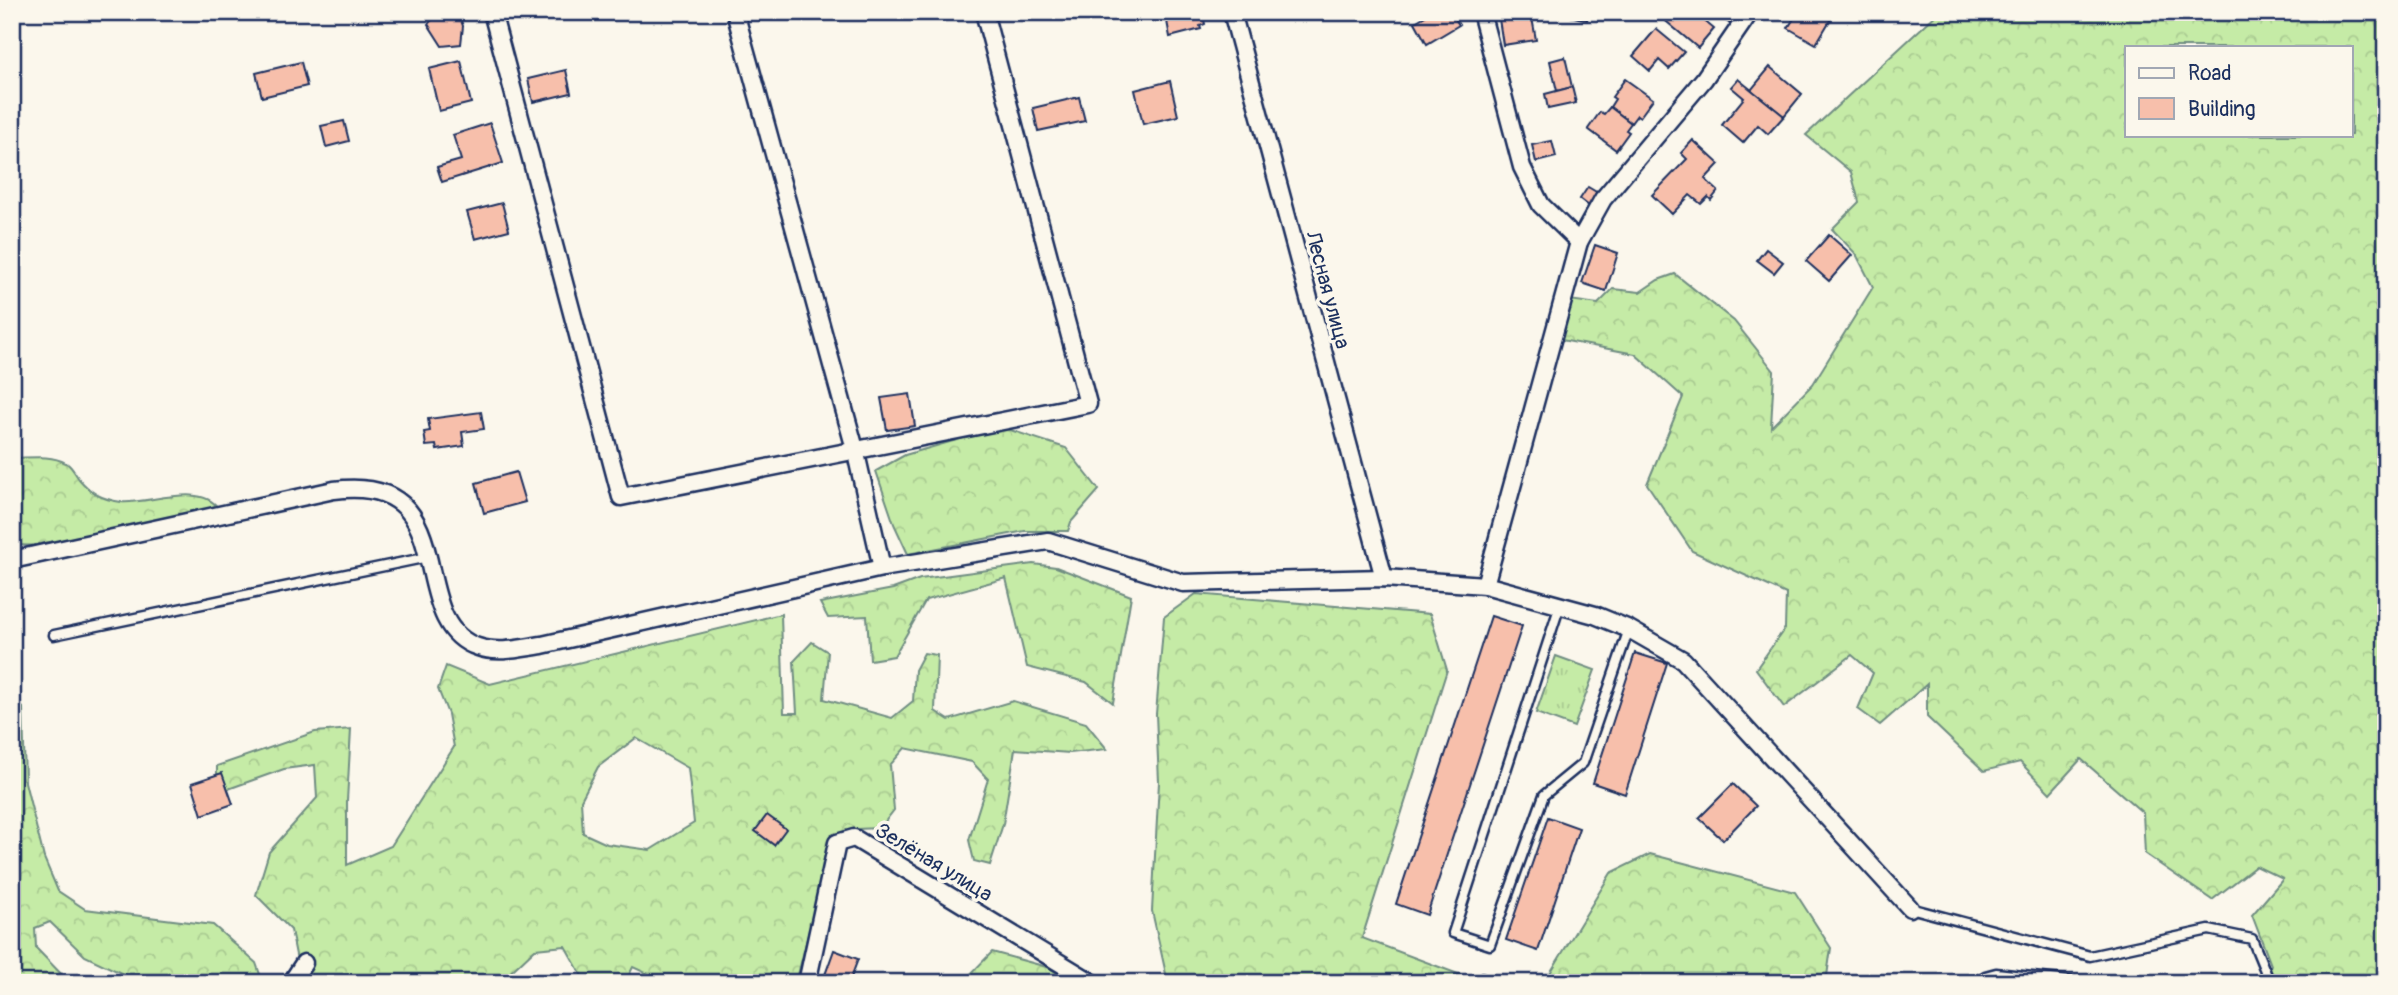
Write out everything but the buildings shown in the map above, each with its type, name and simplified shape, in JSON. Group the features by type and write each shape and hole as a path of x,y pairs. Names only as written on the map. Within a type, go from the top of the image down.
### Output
{"street":[{"path":"492,12 621,496 1088,404 984,12"},
{"path":"735,12 855,449 882,568"},
{"name":"Лесная улица","path":"1232,12 1384,578"},
{"path":"1480,12 1522,167 1541,205 1579,242"},
{"path":"1485,585 1579,242 1603,199 1704,79 1750,12"},
{"path":"12,560 334,490 359,487 383,492 403,506 422,533 443,611 454,633 476,647 495,651 541,645 882,568 1048,541 1183,583 1384,578 1485,585 1560,605 1629,629 1682,660 1910,908"},
{"name":"Зелёная улица","path":"807,983 837,843 854,838 1093,983"},
{"path":"291,983 304,963"}],"lane":[{"path":"54,635 428,557"},
{"path":"1560,605 1453,933 1490,945 1544,795 1583,763 1629,629"},
{"path":"1910,908 2090,956 2209,930 2252,939 2270,983"},
{"path":"1978,983 1985,976 1996,973 2088,983"}],"green space":[{"path":"1939,12 2386,12 2386,983 2265,983 2271,965 2252,915 2283,879 2256,866 2212,900 2145,854 2143,813 2081,759 2050,793 2020,762 1984,771 1927,717 1927,684 1880,725 1858,709 1873,673 1852,655 1784,707 1756,669 1785,628 1786,594 1692,551 1647,484 1683,397 1635,354 1556,339 1570,300 1598,304 1613,289 1640,292 1658,280 1675,274 1734,321 1774,371 1771,427 1813,384 1873,287 1856,254 1832,229 1859,202 1851,172 1806,135"},
{"path":"1001,427 1066,448 1099,490 1071,522 1068,531 1025,531 908,554 894,524 876,471 905,455"},
{"path":"39,457 60,460 70,466 88,488 108,499 132,502 187,495 211,501 219,509 50,546 12,545 12,458"},
{"path":"1033,564 1056,567 1131,596 1113,703 1086,682 1027,667 1006,578 926,600 894,656 870,660 867,616 828,618 820,603 893,589 920,579"},
{"path":"1196,594 1430,614 1447,670 1362,938 1482,983 1168,983 1152,911 1159,782 1156,714 1164,617"},
{"path":"781,614 784,713 797,713 794,661 812,642 828,652 824,699 892,718 913,701 915,670 924,653 937,655 935,711 949,720 1013,701 1086,723 1107,749 1070,753 1015,749 1003,824 990,865 974,861 969,840 988,779 972,762 905,748 890,765 894,810 880,828 856,829 832,838 796,983 668,983 633,967 625,983 586,983 565,946 535,949 499,983 296,983 297,960 291,930 256,895 269,852 317,798 315,765 284,769 217,793 217,766 315,732 351,729 347,865 391,846 454,747 448,714 438,689 446,666 490,684","holes":["636,738 688,768 694,823 650,850 607,844 583,833 581,800 598,767"]},
{"path":"1556,656 1595,670 1574,727 1536,713"},
{"path":"12,696 23,708 25,782 44,858 58,891 85,909 213,925 256,963 263,983 142,983 85,956 50,922 35,928 36,948 70,983 12,983"},
{"path":"1650,854 1795,892 1831,948 1826,983 1544,983 1611,873"},
{"path":"992,952 1047,967 1074,983 962,983"}]}
